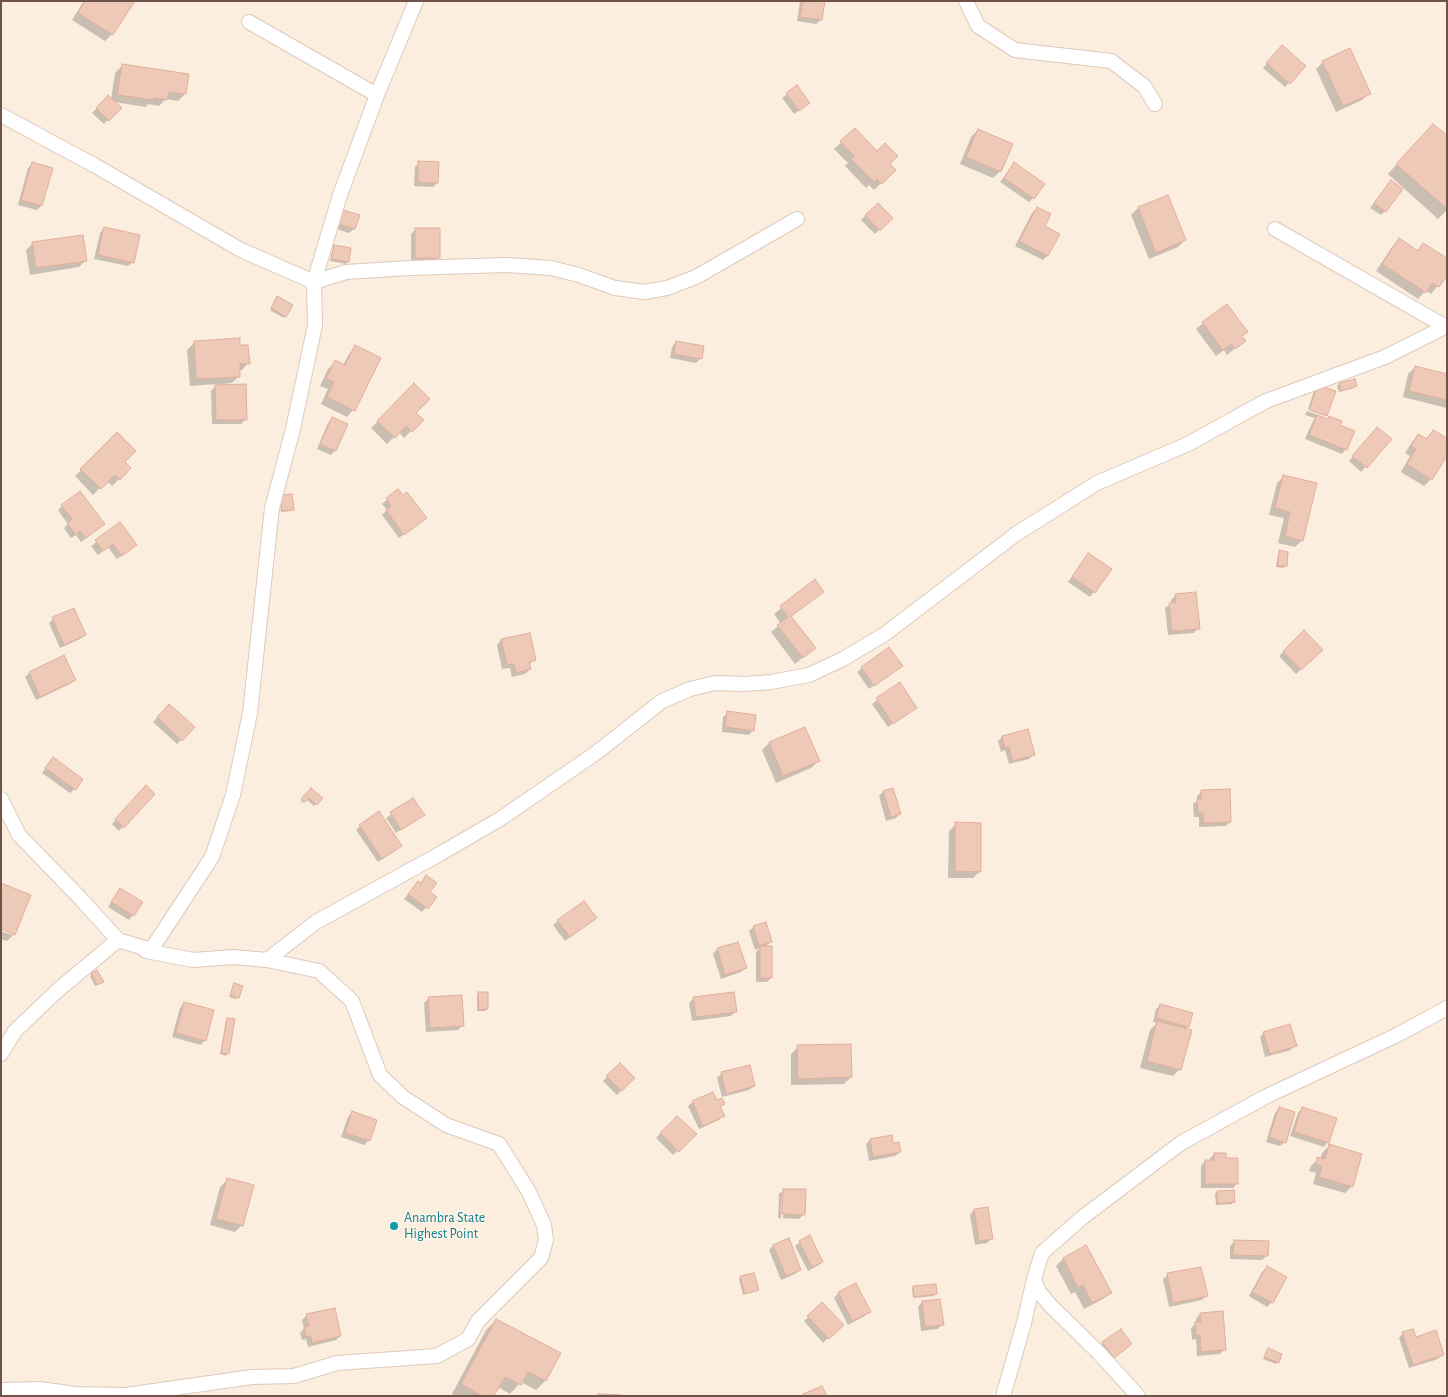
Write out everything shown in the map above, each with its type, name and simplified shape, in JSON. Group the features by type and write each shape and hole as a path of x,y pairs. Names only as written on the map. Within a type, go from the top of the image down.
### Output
{"street":[{"path":"1,1390 40,1389 75,1394 126,1395 252,1378 294,1376 337,1363 438,1356 468,1339 478,1321 541,1258 546,1240 544,1225 524,1184 499,1144 446,1125 403,1097 380,1075 352,1001 319,971 267,960 233,957 193,960 146,952 150,950 212,856 232,795 250,713 272,508 293,429 315,325 314,282 340,195 377,96 416,1"},
{"path":"966,1 978,26 1015,50 1111,61 1144,86 1155,104"},
{"path":"249,22 377,96"},
{"path":"1,116 94,165 241,250 314,282 346,272 507,265 551,268 580,275 615,288 644,292 667,288 696,277 797,218"},
{"path":"1275,229 1446,327"},
{"path":"267,960 316,922 438,856 500,819 596,753 662,701 690,689 715,683 745,684 772,682 808,675 843,659 884,634 1016,534 1097,483 1188,444 1266,401 1385,357 1446,327"},
{"path":"1,798 19,835 118,940 150,950"},
{"path":"1,1054 15,1031 58,990 118,940"},
{"path":"1003,1396 1042,1253 1082,1217 1181,1143 1267,1096 1397,1035 1447,1008"},
{"path":"1034,1280 1039,1292 1050,1305 1099,1353 1138,1396"}],"building":[{"path":"85,1 135,1 113,35 78,13"},
{"path":"803,1 825,1 822,20 800,17"},
{"path":"1282,45 1306,66 1290,84 1266,63"},
{"path":"1350,48 1371,94 1343,106 1322,61"},
{"path":"122,64 189,74 186,94 169,92 167,100 117,95"},
{"path":"797,85 810,103 799,111 786,93"},
{"path":"108,95 122,108 109,121 96,108"},
{"path":"1433,124 1447,135 1447,209 1396,164"},
{"path":"855,128 877,151 885,143 898,156 890,164 896,170 882,184 877,179 874,182 851,159 854,156 840,141"},
{"path":"978,129 1013,144 1001,172 966,157"},
{"path":"418,161 439,162 438,183 418,182"},
{"path":"32,162 53,168 42,206 21,200"},
{"path":"1014,162 1045,184 1034,199 1004,178"},
{"path":"1391,180 1403,189 1386,212 1374,203"},
{"path":"1168,195 1186,240 1156,253 1138,207"},
{"path":"878,203 893,218 880,231 865,215"},
{"path":"1037,207 1051,214 1045,226 1060,234 1048,256 1019,241"},
{"path":"340,209 360,215 355,229 335,223"},
{"path":"104,227 140,235 134,263 98,255"},
{"path":"415,228 440,228 440,258 415,258"},
{"path":"83,235 87,261 36,268 32,242"},
{"path":"1399,238 1418,251 1423,243 1447,258 1447,276 1439,287 1432,283 1426,293 1382,264"},
{"path":"334,245 351,248 349,262 331,259"},
{"path":"277,296 293,305 286,317 271,308"},
{"path":"1227,304 1248,332 1242,336 1246,341 1235,349 1231,344 1223,350 1202,322"},
{"path":"240,338 240,345 248,345 250,364 240,364 240,377 196,379 194,341"},
{"path":"676,341 704,346 702,359 674,354"},
{"path":"355,345 381,358 355,411 327,397 334,382 326,379 335,360 345,365"},
{"path":"1415,366 1447,374 1447,400 1409,391"},
{"path":"1355,379 1357,386 1341,391 1339,383"},
{"path":"414,383 430,399 416,413 424,420 412,432 406,426 395,438 377,421"},
{"path":"246,384 247,420 216,420 215,385"},
{"path":"1318,385 1336,391 1327,416 1309,410"},
{"path":"1317,415 1328,419 1329,416 1342,421 1340,425 1355,431 1347,450 1309,435"},
{"path":"332,417 348,424 336,451 320,444"},
{"path":"1377,427 1392,439 1367,468 1352,456"},
{"path":"1433,430 1447,438 1447,456 1432,480 1407,464 1416,449 1411,446 1418,434 1427,439"},
{"path":"117,432 136,451 125,462 131,468 120,480 115,475 101,489 80,469"},
{"path":"1283,475 1317,483 1303,541 1285,536 1290,512 1275,508"},
{"path":"398,489 403,495 407,492 427,518 404,535 386,510 391,506 386,498"},
{"path":"80,491 105,524 86,538 80,531 76,535 67,523 72,519 61,505"},
{"path":"292,494 294,510 282,511 281,495"},
{"path":"120,522 137,545 122,556 113,544 103,551 95,540"},
{"path":"1279,550 1288,552 1287,566 1278,566"},
{"path":"1088,553 1112,569 1095,593 1072,577"},
{"path":"815,579 824,592 791,616 816,648 803,658 777,625 788,617 780,606"},
{"path":"1196,592 1200,629 1172,631 1169,603 1176,602 1175,594"},
{"path":"74,608 86,635 64,645 52,617"},
{"path":"1304,630 1323,650 1301,670 1283,651"},
{"path":"530,633 536,660 529,662 531,669 516,673 514,664 507,665 501,639"},
{"path":"889,647 903,666 874,686 861,667"},
{"path":"64,655 76,680 40,697 29,672"},
{"path":"900,682 917,708 893,724 876,698"},
{"path":"169,704 195,727 182,741 157,717"},
{"path":"727,711 756,715 754,731 725,727"},
{"path":"805,727 820,761 783,776 769,742"},
{"path":"1028,729 1035,755 1013,761 1009,747 1005,748 1002,736"},
{"path":"53,757 83,779 76,790 45,768"},
{"path":"146,785 155,794 124,828 115,819"},
{"path":"311,788 323,798 317,805 309,798 305,802 301,799"},
{"path":"893,788 901,814 891,817 883,791"},
{"path":"1230,789 1231,822 1203,823 1203,813 1198,813 1197,799 1201,799 1201,790"},
{"path":"413,798 425,815 401,830 390,812"},
{"path":"379,811 402,846 382,859 359,825"},
{"path":"955,822 981,823 981,872 955,871"},
{"path":"426,875 437,883 430,892 437,897 428,909 408,894 418,881 421,883"},
{"path":"1,883 31,895 15,935 1,929"},
{"path":"120,888 143,902 134,916 111,902"},
{"path":"584,901 597,918 570,937 557,920"},
{"path":"766,922 772,942 759,946 753,926"},
{"path":"738,942 747,968 725,975 717,948"},
{"path":"760,946 772,946 772,978 760,978"},
{"path":"97,970 104,982 97,985 91,973"},
{"path":"234,983 243,986 239,998 230,995"},
{"path":"478,992 488,992 488,1009 479,1010"},
{"path":"734,992 737,1012 696,1017 693,997"},
{"path":"462,995 464,1026 430,1028 428,997"},
{"path":"184,1002 214,1010 206,1041 176,1033"},
{"path":"1160,1004 1193,1013 1189,1027 1156,1018"},
{"path":"227,1018 235,1019 229,1054 221,1053"},
{"path":"1157,1021 1192,1030 1181,1070 1147,1061"},
{"path":"1290,1024 1297,1046 1270,1054 1263,1032"},
{"path":"851,1044 852,1077 798,1079 797,1045"},
{"path":"620,1063 635,1078 622,1091 606,1076"},
{"path":"750,1065 755,1086 726,1094 721,1072"},
{"path":"713,1092 717,1100 722,1098 725,1104 720,1106 725,1116 703,1126 692,1101"},
{"path":"1279,1107 1295,1112 1286,1143 1269,1137"},
{"path":"1302,1107 1337,1118 1329,1143 1294,1132"},
{"path":"352,1111 377,1120 370,1141 345,1133"},
{"path":"677,1116 697,1134 679,1152 660,1133"},
{"path":"892,1135 893,1143 899,1142 901,1152 873,1157 870,1139"},
{"path":"1329,1144 1362,1154 1353,1187 1319,1177 1322,1166 1316,1164 1317,1157 1325,1159"},
{"path":"1214,1153 1226,1153 1226,1158 1238,1158 1238,1184 1205,1184 1205,1160 1214,1160"},
{"path":"227,1178 254,1185 243,1226 216,1219"},
{"path":"783,1189 806,1189 805,1215 782,1214"},
{"path":"1234,1190 1235,1202 1217,1204 1217,1191"},
{"path":"988,1207 993,1239 979,1241 974,1209"},
{"path":"810,1235 823,1262 812,1267 799,1241"},
{"path":"789,1238 801,1270 786,1276 773,1245"},
{"path":"1234,1240 1269,1241 1268,1256 1233,1255"},
{"path":"1086,1245 1112,1293 1092,1303 1083,1285 1078,1288 1063,1258"},
{"path":"1267,1266 1287,1277 1273,1303 1252,1292"},
{"path":"1201,1267 1208,1296 1173,1303 1167,1273"},
{"path":"754,1273 759,1290 745,1294 740,1276"},
{"path":"856,1283 871,1312 852,1321 838,1292"},
{"path":"936,1284 937,1294 914,1297 913,1286"},
{"path":"940,1299 944,1325 925,1327 922,1301"},
{"path":"822,1302 844,1325 829,1339 807,1316"},
{"path":"335,1308 341,1336 312,1343 311,1336 306,1337 304,1327 309,1326 306,1314"},
{"path":"1223,1311 1226,1350 1201,1352 1200,1335 1196,1336 1195,1322 1201,1322 1200,1313"},
{"path":"496,1319 561,1353 546,1381 528,1372 521,1385 505,1377 494,1396 482,1396 461,1384"},
{"path":"1121,1329 1132,1344 1114,1358 1102,1342"},
{"path":"1413,1329 1416,1337 1436,1330 1444,1355 1413,1365 1402,1332"},
{"path":"1268,1348 1282,1354 1279,1363 1264,1357"},
{"path":"822,1386 827,1396 803,1396 803,1394"},
{"path":"598,1394 623,1395 623,1396 598,1396"}],"place":[{"name":"Anambra State Highest Point","path":"394,1226"}]}
